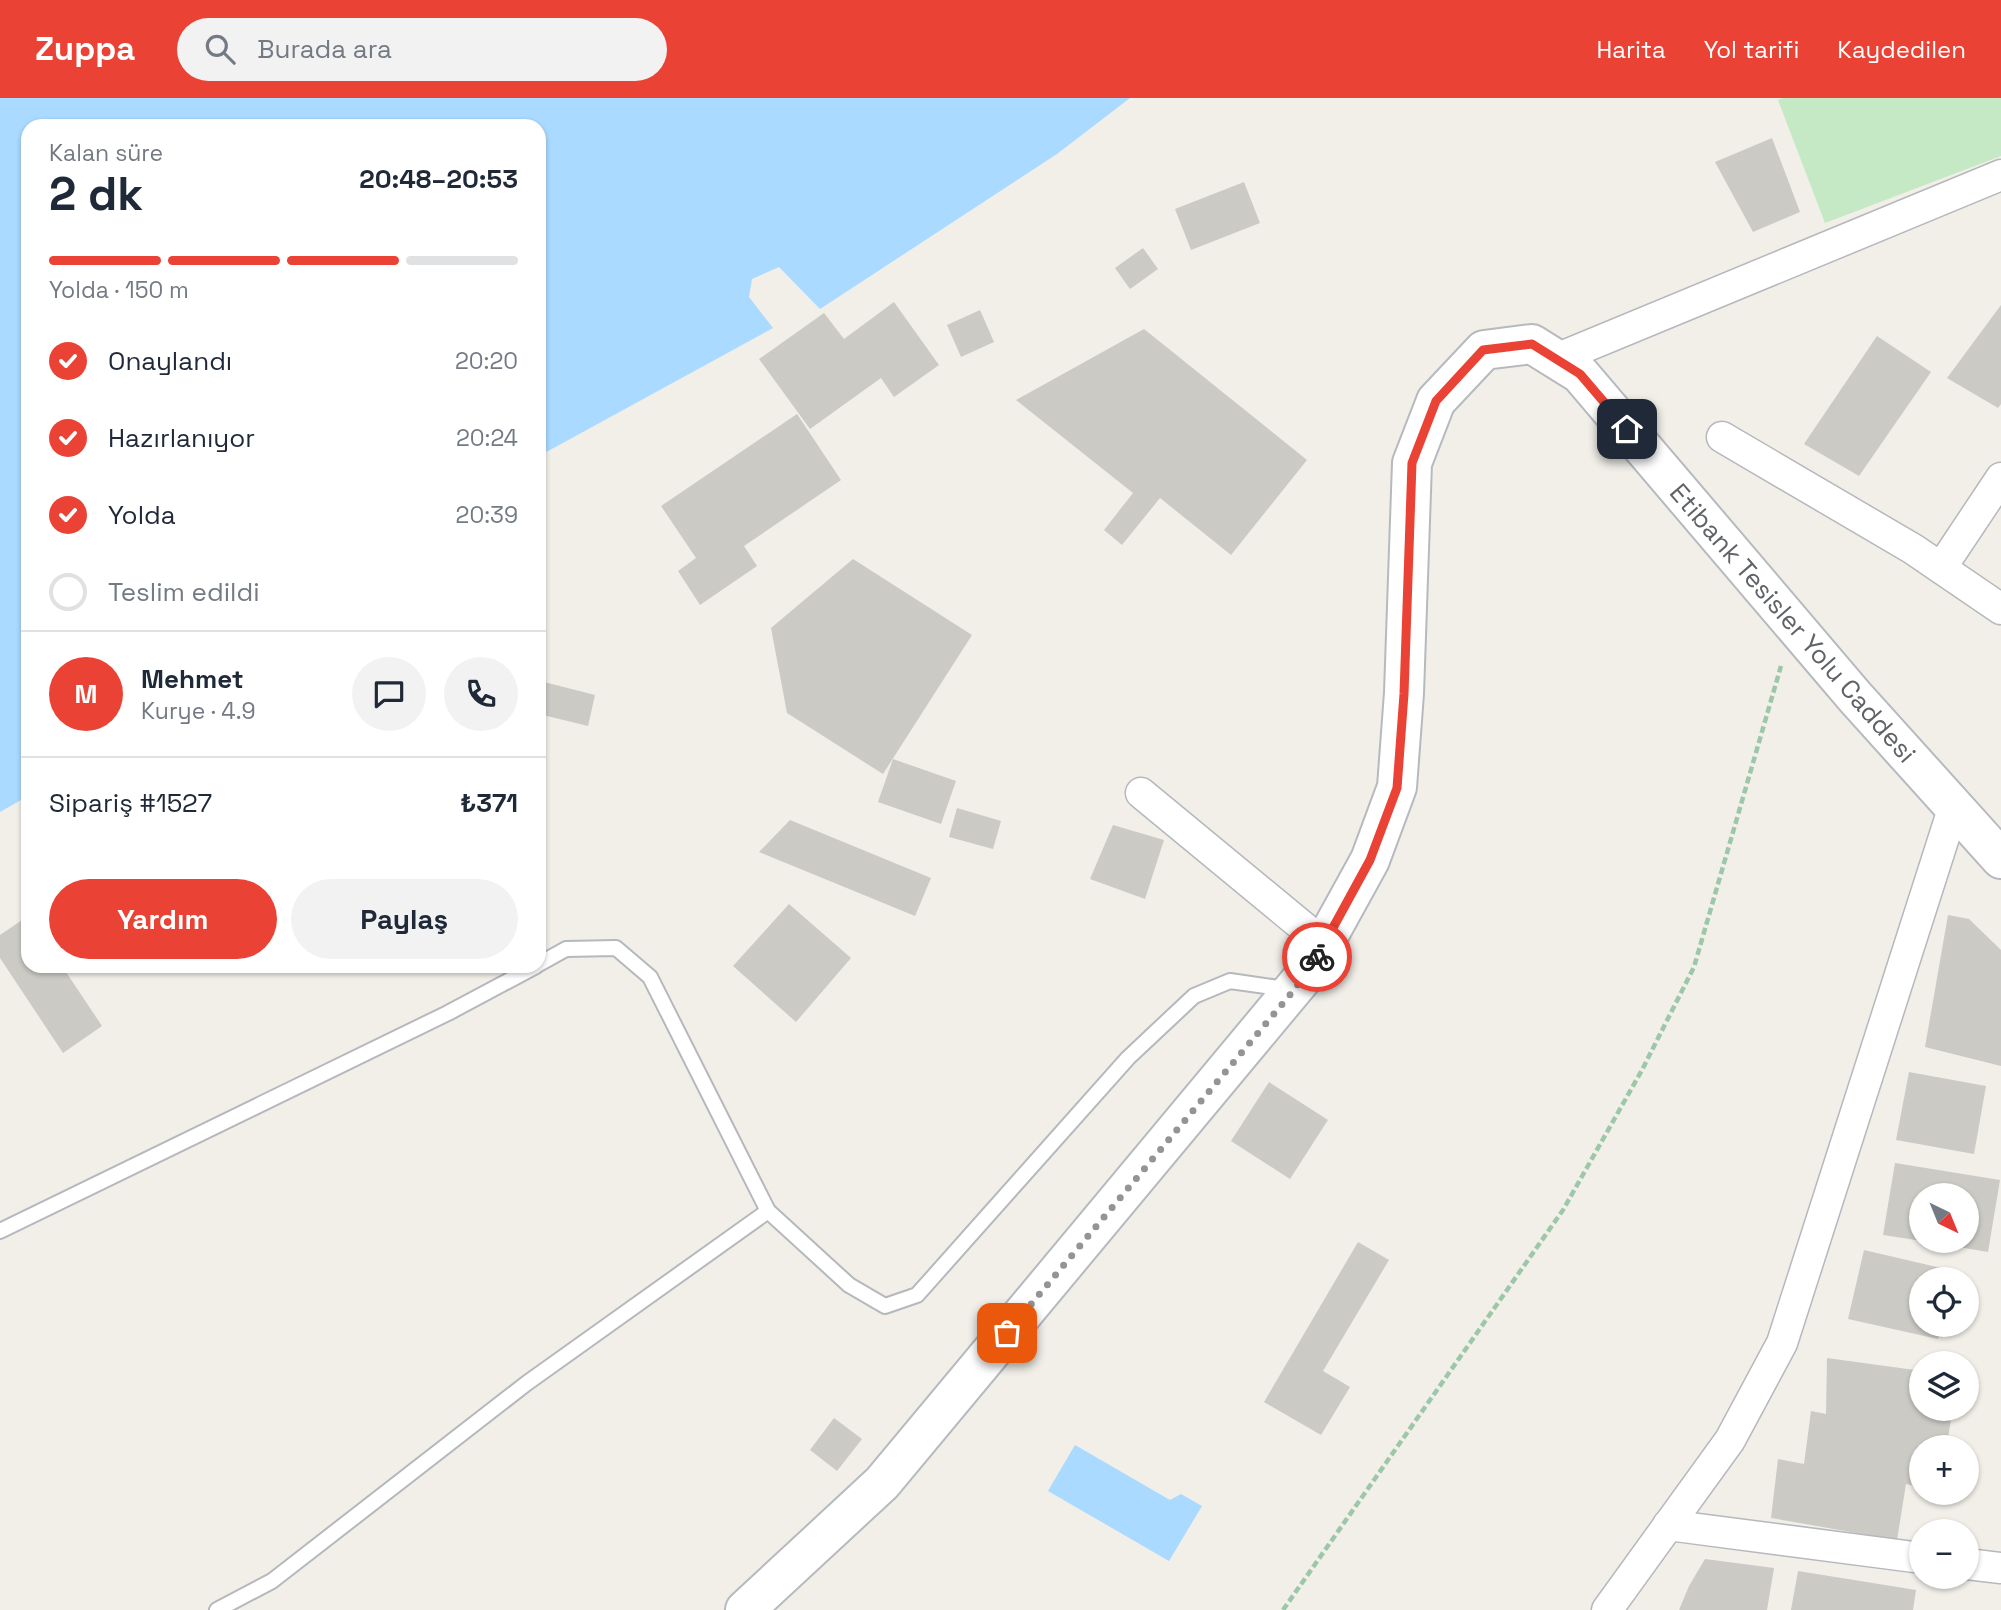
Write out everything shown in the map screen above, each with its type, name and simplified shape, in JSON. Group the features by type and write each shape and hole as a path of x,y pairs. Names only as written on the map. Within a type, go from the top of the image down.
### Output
{"street":[{"path":"1556,359 2001,175"},
{"name":"Etibank Tesisler Yolu Caddesi","path":"745,1610 882,1483 1310,969 1370,860 1397,788 1404,694 1412,463 1436,401 1483,350 1532,344 1580,374 1793,625 2001,859"},
{"path":"1722,437 1941,568 2001,609"},
{"path":"1941,568 2001,478"},
{"path":"1142,793 1324,944"},
{"path":"1607,1610 1730,1440 1782,1343 1954,806"},
{"path":"1668,1525 1909,1556"},
{"path":"1979,1566 2001,1569"}],"lane":[{"path":"546,960 566,949 616,948 650,977 768,1211 849,1285 885,1306 917,1295 1128,1058 1194,996 1230,981 1294,990"},
{"path":"0,1231 448,1013 522,973"},
{"path":"217,1610 272,1581 527,1383 768,1211"}],"path":[{"path":"1283,1610 1563,1210 1642,1070 1694,967 1793,625"}],"green space":[{"path":"2001,98 2001,156 1825,223 1778,100"}],"water":[{"path":"0,98 1130,98 1057,154 820,309 779,267 752,279 749,297 773,328 546,452 546,119 21,119 21,800 0,812"},
{"path":"1075,1445 1170,1500 1181,1494 1202,1506 1169,1561 1048,1491"}],"building":[{"path":"1772,138 1800,212 1753,232 1715,162"},
{"path":"1244,182 1260,223 1191,250 1175,209"},
{"path":"1143,248 1158,269 1130,289 1115,268"},
{"path":"894,302 939,365 894,397 881,378 810,429 759,359 824,313 844,339"},
{"path":"2001,305 2001,404 1998,408 1947,378"},
{"path":"980,310 994,342 961,357 947,325"},
{"path":"1144,329 1307,460 1231,555 1160,498 1122,545 1104,530 1133,493 1016,400"},
{"path":"1877,336 1931,372 1859,476 1804,444"},
{"path":"797,414 841,480 744,546 757,566 700,605 678,571 696,558 661,506"},
{"path":"853,559 972,635 883,774 787,713 771,628"},
{"path":"546,683 595,695 588,726 546,716"},
{"path":"893,759 956,781 941,824 878,802"},
{"path":"957,808 1001,821 993,849 949,837"},
{"path":"790,820 931,878 915,916 759,852"},
{"path":"1113,825 1164,840 1145,899 1090,879"},
{"path":"789,904 851,958 796,1022 733,966"},
{"path":"1948,915 1969,919 2001,950 2001,1066 1925,1047"},
{"path":"21,921 21,973 67,973 102,1026 63,1053 0,958 0,935"},
{"path":"1909,1072 1986,1086 1974,1154 1896,1140"},
{"path":"1269,1082 1328,1120 1290,1179 1231,1141"},
{"path":"1895,1163 2000,1180 1988,1252 1979,1250 1979,1183 1909,1183 1909,1239 1883,1235"},
{"path":"1358,1242 1389,1260 1323,1371 1350,1387 1321,1435 1264,1402"},
{"path":"1864,1250 1937,1267 1909,1267 1909,1333 1848,1319"},
{"path":"1827,1358 1909,1369 1909,1421 1951,1421 1948,1435 1909,1435 1909,1485 1906,1484 1897,1540 1771,1518 1778,1459 1804,1464 1811,1411 1826,1414"},
{"path":"834,1418 862,1439 837,1471 810,1450"},
{"path":"1705,1559 1774,1568 1767,1610 1679,1610"},
{"path":"1798,1571 1916,1590 1913,1610 1791,1610"}],"way so far":[{"path":"1007,1333 1294,990 1317,957"}],"route":[{"path":"1317,957 1370,860 1397,788 1404,694 1412,463 1436,401 1483,350 1532,344 1580,374 1627,429"}]}
